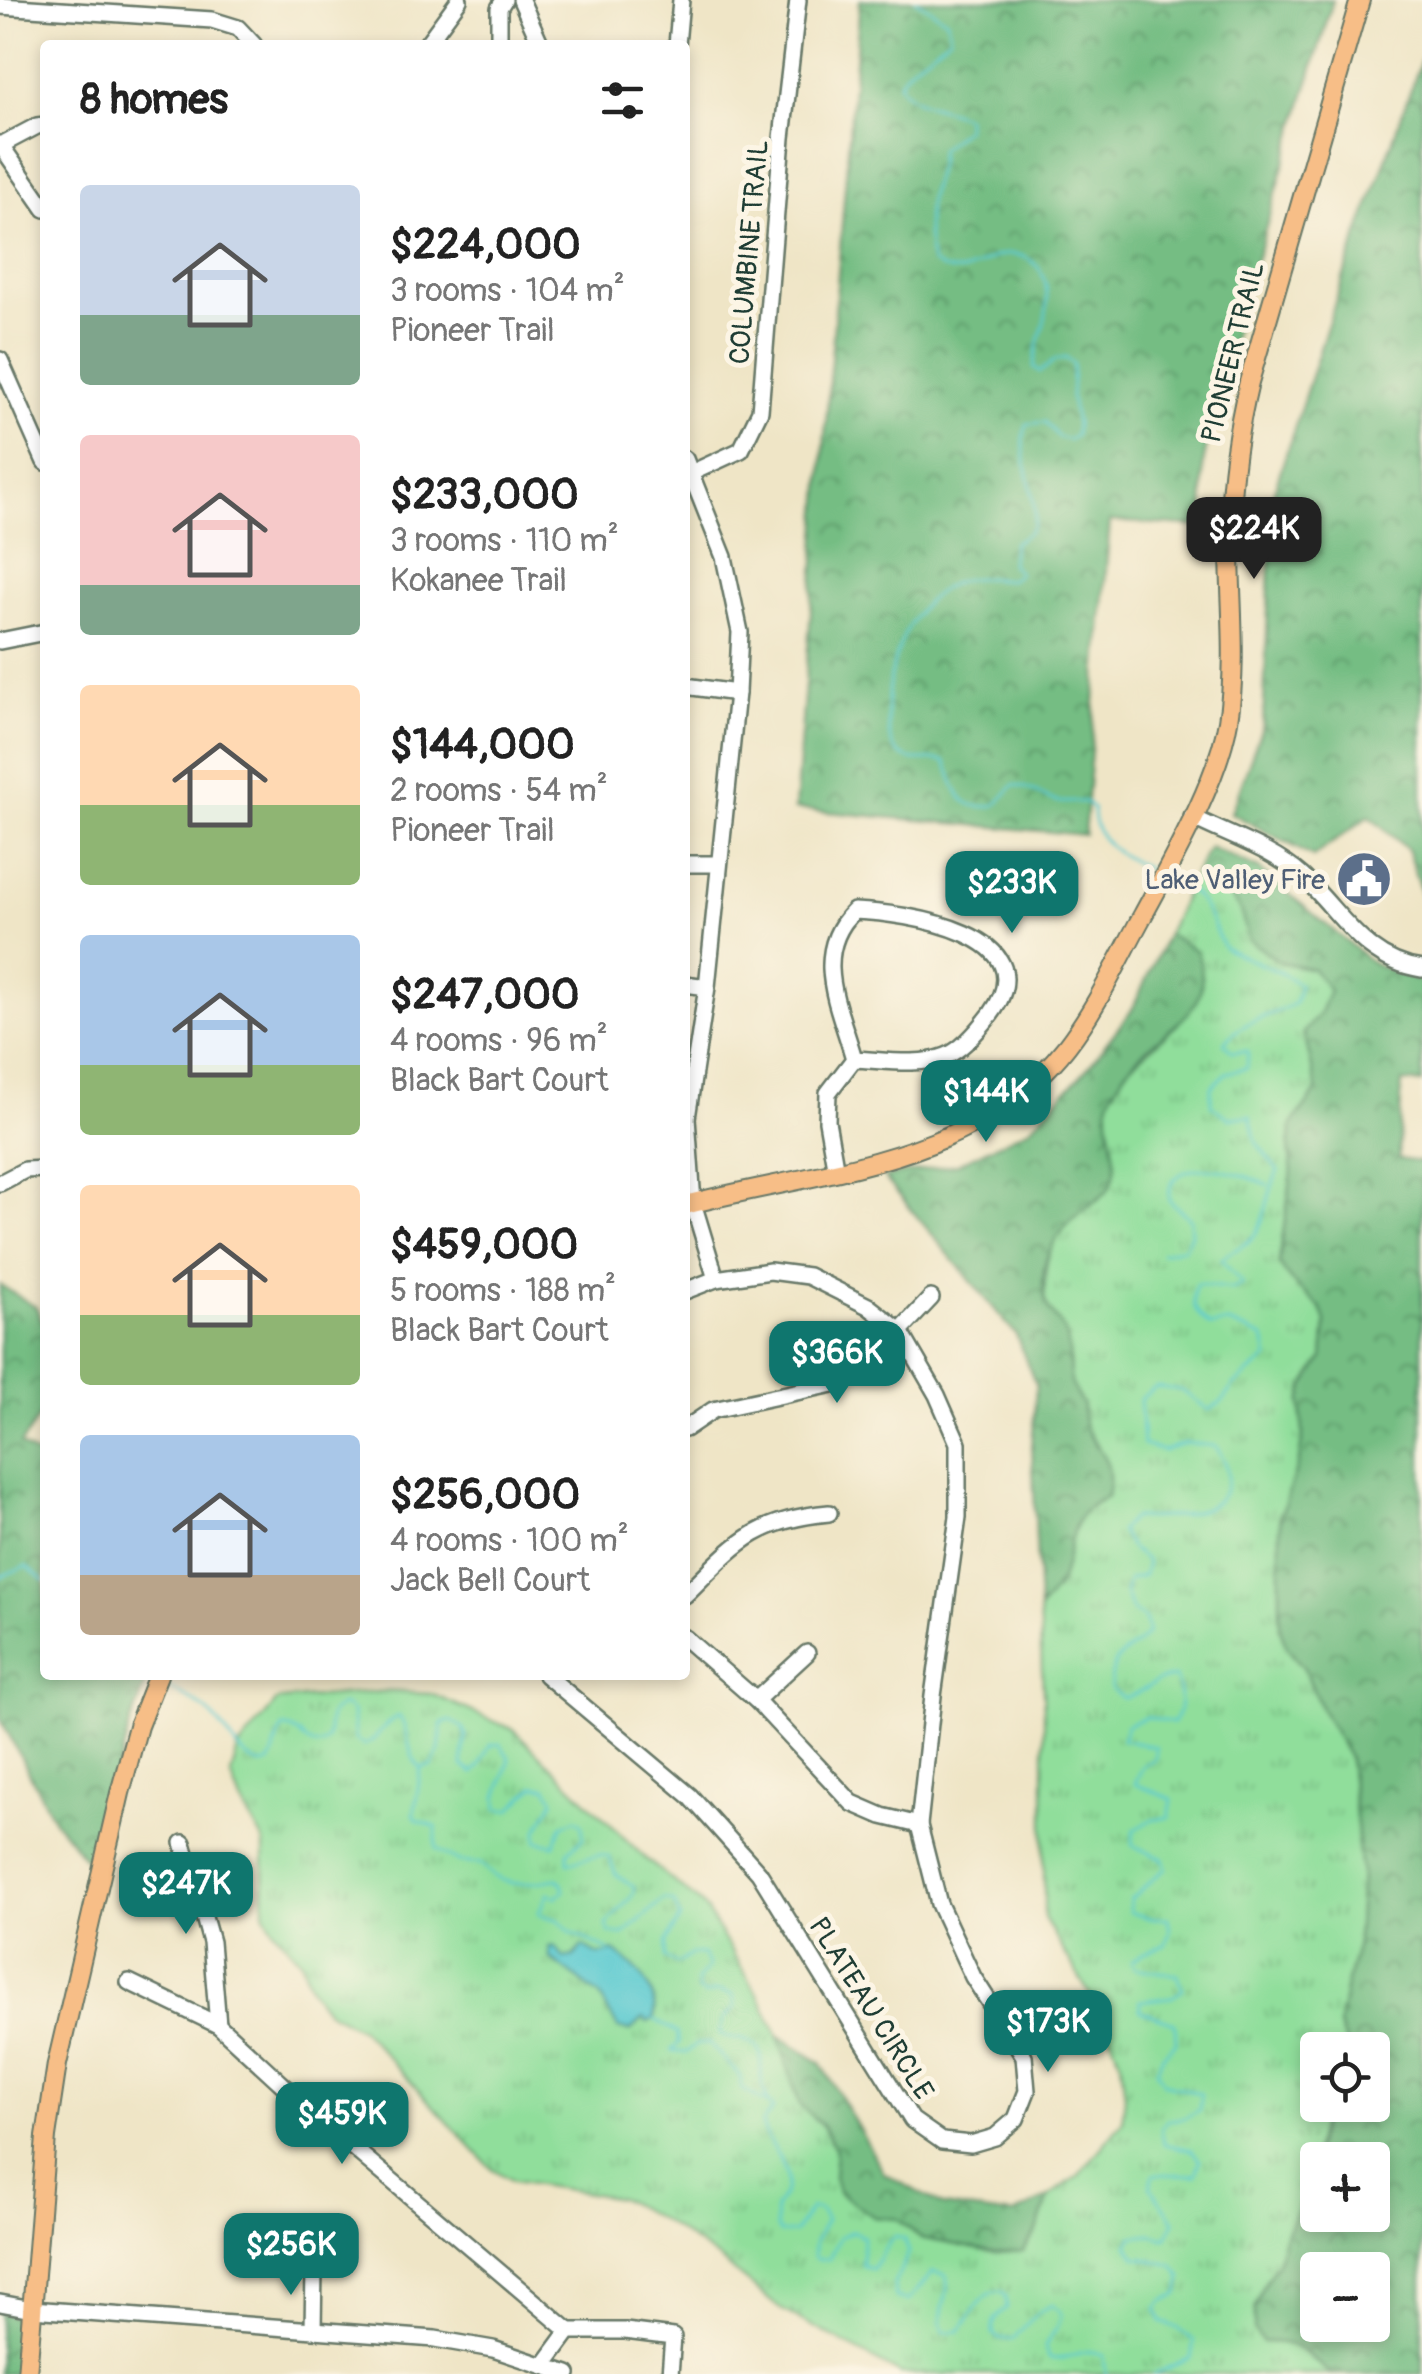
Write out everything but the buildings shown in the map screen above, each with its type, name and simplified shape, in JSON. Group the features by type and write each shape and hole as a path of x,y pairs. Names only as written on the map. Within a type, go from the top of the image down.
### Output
{"main road":[{"name":"PIONEER TRAIL","path":"690,1204 836,1172 933,1145 981,1120 1033,1083 1086,1018 1192,818 1228,723 1232,669 1230,530 1239,424 1360,0"},
{"path":"27,2374 46,2137 56,2064 120,1793 156,1680"}],"street":[{"path":"430,40 459,0"},
{"path":"499,40 499,8 504,0"},
{"path":"521,0 540,40"},
{"path":"677,40 681,0"},
{"name":"COLUMBINE TRAIL","path":"690,465 741,450 760,411 782,138 798,0"},
{"path":"0,6 212,20 238,28 249,40"},
{"path":"40,126 0,144 40,202"},
{"path":"0,360 40,451"},
{"path":"690,471 724,557 740,632 707,986 690,1093"},
{"path":"0,641 40,633"},
{"path":"690,687 736,692"},
{"path":"1192,818 1273,856 1301,875 1355,936 1379,953 1422,969"},
{"path":"690,864 718,864"},
{"path":"839,900 854,910 881,912 975,937 993,949 1004,967 1006,983 1001,1000 986,1020 950,1055 924,1062 854,1059"},
{"path":"854,910 840,924 831,944 829,968 854,1059"},
{"path":"690,984 707,986"},
{"path":"836,1172 827,1121 828,1093 854,1059"},
{"path":"0,1183 25,1170 40,1169"},
{"path":"690,1207 716,1279"},
{"path":"690,1289 716,1279 770,1271 808,1276 868,1306 900,1331"},
{"path":"690,1425 713,1410 838,1383 860,1373 931,1298"},
{"name":"PLATEAU CIRCLE","path":"552,1680 690,1796 759,1873 912,2120 942,2141 972,2144 994,2137 1016,2119 1027,2090 1024,2056 973,1977 939,1904 919,1825 932,1696 958,1517 958,1444 937,1396 900,1331"},
{"path":"690,1590 745,1536 777,1521 829,1513"},
{"path":"690,1642 756,1700 852,1802 882,1816 919,1825"},
{"path":"756,1700 808,1653"},
{"path":"183,1843 210,1942 218,2025"},
{"path":"130,1982 218,2025 331,2129 568,2332 625,2330 673,2337 670,2374"},
{"path":"313,2328 314,2269"},
{"path":"0,2303 467,2344 568,2374"},
{"path":"544,2365 568,2332"}],"green space":[{"path":"860,0 1333,0 1221,379 1203,464 1204,527 1110,521 1084,835 795,809"},
{"path":"1422,58 1422,895 1407,849 1369,816 1313,857 1231,813 1263,725 1273,494 1340,287"},
{"path":"1209,847 1259,869 1375,965 1422,982 1422,1083 1402,1082 1398,1159 1422,1162 1422,2374 1332,2374 1301,2350 1263,2342 1254,2331 1255,2308 1262,2287 1277,2263 1300,2205 1300,2232 1390,2232 1390,2142 1317,2142 1321,2122 1390,2122 1390,2032 1341,2032 1339,2026 1357,1943 1361,1873 1349,1758 1280,1629 1280,1518 1299,1460 1303,1433 1301,1403 1305,1386 1323,1358 1326,1322 1321,1308 1290,1280 1279,1263 1292,1171 1292,1125 1317,1090 1304,1032 1320,1013 1329,990 1313,969 1280,962 1249,940 1240,910 1223,886 1195,873"},
{"path":"1195,873 1223,886 1240,910 1249,940 1280,962 1313,969 1329,990 1320,1013 1304,1032 1317,1090 1292,1125 1292,1171 1279,1263 1290,1280 1321,1308 1326,1322 1323,1358 1305,1386 1301,1403 1303,1433 1299,1460 1280,1518 1280,1629 1349,1758 1361,1872 1357,1943 1345,1990 1341,2032 1300,2032 1300,2122 1321,2122 1316,2142 1300,2142 1300,2209 1262,2287 1263,2342 1294,2346 1332,2374 901,2374 779,2308 719,2259 665,2222 619,2198 513,2181 491,2168 361,2029 327,2011 312,1991 300,1960 264,1912 264,1842 231,1775 238,1749 278,1700 387,1691 432,1694 514,1730 647,1860 703,1905 759,1996 778,2035 801,2106 822,2125 836,2150 834,2177 874,2217 897,2219 921,2238 998,2253 1037,2231 1049,2197 1079,2175 1122,2122 1125,2096 1121,2063 1103,2017 1044,1918 1044,1713 1039,1610 1060,1581 1078,1520 1094,1503 1107,1497 1098,1446 1081,1422 1083,1405 1070,1381 1066,1340 1044,1293 1047,1264 1057,1237 1109,1189 1113,1142 1107,1124 1107,1102 1126,1070 1178,1024 1197,951 1167,934"},
{"path":"1167,934 1197,951 1201,970 1198,998 1182,1019 1136,1059 1113,1091 1108,1114 1114,1176 1105,1194 1058,1236 1046,1260 1046,1304 1065,1332 1072,1385 1083,1405 1087,1431 1108,1466 1109,1479 1107,1497 1094,1503 1078,1520 1060,1581 1039,1610 1032,1446 1036,1386 1016,1335 884,1177 957,1164 1030,1128 1085,1071 1132,1010"},
{"path":"0,1285 36,1307 40,1316 40,1415 20,1445 40,1458 40,1680 147,1680 131,1722 91,1866 54,1820 0,1718"},
{"path":"778,2035 821,2063 884,2173 943,2206 1013,2215 1049,2197 1037,2231 1023,2251 998,2253 921,2238 897,2219 874,2217 838,2192 834,2177 836,2150 822,2125 800,2106"},
{"path":"0,2312 16,2317 16,2374 0,2374"}],"water":[{"path":"554,1946 564,1958 574,1956 583,1946 599,1955 614,1951 644,1979 653,1997 654,2019 647,2022 644,2018 630,2031 618,2028 599,1995 550,1958 549,1947"}],"waterway":[{"path":"916,0 947,20 950,36 909,70 899,84 920,102 966,117 966,128 939,150 927,218 932,263 946,270 962,271 1009,254 1034,263 1044,278 1047,298 1034,367 1040,372 1055,360 1066,358 1073,364 1071,398 1076,424 1075,436 1068,440 1058,437 1045,422 1027,424 1024,451 1035,519 1026,535 1013,543 1011,564 1019,573 1010,580 964,579 933,596 920,610 894,663 888,702 890,740 906,758 946,762 962,797 975,806 996,805 1014,785 1055,801 1086,802 1093,809 1094,822 1105,842 1124,857 1158,874"},
{"path":"1154,2374 1191,2358 1194,2341 1180,2329 1162,2322 1157,2308 1179,2294 1182,2277 1173,2265 1136,2257 1128,2245 1133,2236 1151,2234 1166,2238 1175,2222 1150,2187 1154,2174 1196,2175 1200,2161 1192,2150 1164,2144 1161,2128 1168,2120 1200,2110 1201,2094 1164,2083 1157,2070 1163,2055 1176,2042 1175,2023 1140,2011 1140,2001 1172,1997 1183,1990 1178,1975 1134,1968 1131,1962 1165,1945 1170,1932 1168,1918 1130,1912 1130,1900 1166,1868 1163,1859 1132,1845 1134,1830 1169,1817 1172,1799 1135,1784 1143,1765 1155,1759 1156,1747 1122,1740 1127,1725 1147,1717 1173,1723 1180,1700 1175,1677 1123,1698 1111,1688 1114,1666 1148,1632 1145,1619 1132,1611 1125,1593 1128,1580 1144,1575 1147,1561 1132,1549 1120,1531 1132,1518 1178,1516 1209,1506 1227,1485 1226,1465 1216,1446 1185,1443 1164,1451 1143,1445 1140,1399 1156,1387 1181,1390 1209,1410 1268,1358 1264,1338 1229,1323 1210,1326 1197,1312 1194,1302 1196,1284 1233,1289 1243,1284 1221,1260 1255,1234 1278,1171 1256,1142 1250,1116 1229,1118 1211,1105 1211,1087 1226,1073 1247,1068 1248,1051 1232,1052 1224,1043 1248,1023 1295,1003 1300,985 1224,948 1199,900 1170,879"},
{"path":"1161,1253 1184,1248 1191,1234 1190,1219 1169,1200 1171,1184 1180,1175 1192,1170 1225,1171 1268,1186"},
{"path":"0,1577 26,1566 40,1577"},
{"path":"165,1687 203,1708 240,1750 260,1765 271,1760 283,1728 293,1730 314,1745 324,1742 331,1714 343,1705 352,1711 355,1740 364,1745 399,1716 413,1757 421,1768 432,1766 439,1750 442,1724 450,1721 462,1727 466,1736 462,1765 473,1773 490,1745 500,1744 510,1759 497,1797 498,1809 510,1810 535,1786 547,1787 554,1800 537,1830 537,1841 554,1845 562,1826 576,1819 582,1823 583,1838 568,1852 568,1863 600,1855 609,1857 616,1875 634,1886 633,1895 607,1924 609,1933 623,1935 664,1899 674,1902 680,1918 666,1942 665,1958 677,1964 692,1954 703,1955 709,1967 697,1980 698,1991 705,1995 719,1991 734,1995 735,2007 723,2019 720,2033 746,2040 758,2048 768,2103"},
{"path":"421,1769 414,1815 436,1827 436,1849 459,1862 481,1864 499,1879 516,1884 558,1879 564,1891 556,1897 548,1894 538,1914 559,1920 570,1932 609,1950"},
{"path":"654,2019 677,2033 679,2043 671,2050 686,2053 697,2044 709,2043 740,2076 741,2089 773,2109 762,2123 786,2174 787,2184 775,2208 780,2233 794,2233 811,2208 820,2210 826,2220 815,2241 813,2256 818,2260 829,2259 839,2237 853,2231 863,2237 862,2265 872,2269 891,2240 904,2239 909,2252 894,2284 895,2298 908,2301 933,2272 946,2275 941,2318 944,2332 960,2331 988,2294 1002,2291 1007,2308 996,2318 993,2328 999,2338 1012,2340 1038,2312 1052,2305 1061,2314 1045,2346 1048,2358 1096,2353 1104,2356 1106,2374"}],"place":[{"name":"Lake Valley Fire","path":"1364,879"}]}
